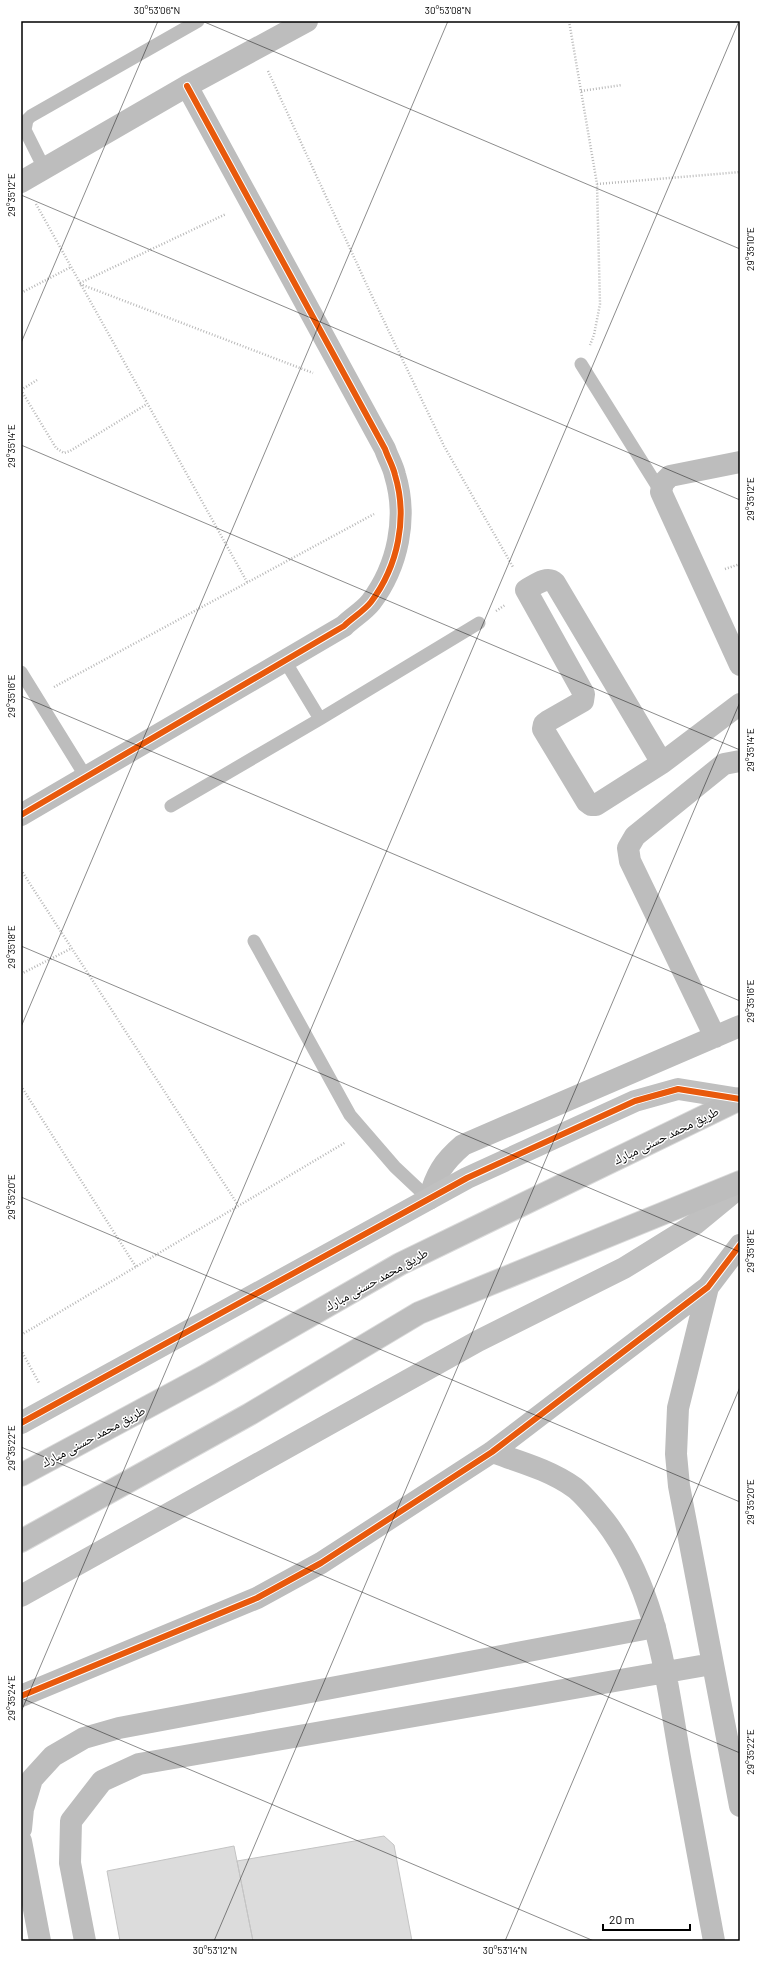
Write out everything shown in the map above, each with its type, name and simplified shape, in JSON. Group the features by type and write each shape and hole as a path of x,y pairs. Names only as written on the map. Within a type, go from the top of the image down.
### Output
{"main road":[{"path":"22,181 187,86 307,21"},
{"path":"21,815 344,626 370,602 389,571 400,536 400,500 395,474 385,449 187,86"},
{"path":"740,462 670,476 663,483 661,492 734,639 740,665"},
{"path":"662,763 555,583 550,579 526,590 584,694 583,701 545,723 543,729 587,802 591,805 596,805 662,763 740,704"},
{"path":"715,1037 630,861 628,848 635,836 724,764 740,761"},
{"path":"429,1199 435,1178 446,1160 463,1145 740,1026"},
{"name":"طريق محمد حسنى مبارك","path":"21,1475 207,1375 400,1264 740,1099"},
{"path":"21,1541 250,1414 419,1313 740,1182"},
{"path":"21,1696 257,1598 321,1563 492,1452 708,1287 740,1245"},
{"path":"708,1287 678,1408 676,1454 679,1486 740,1806"},
{"path":"492,1452 552,1474 575,1489 596,1508 618,1538 638,1576 655,1627 665,1672 714,1941"},
{"path":"21,1829 22,1809 32,1779 53,1756 84,1738 119,1728 655,1627"},
{"path":"86,1941 70,1863 71,1821 102,1781 139,1764 712,1664"},
{"path":"21,1841 40,1941"}],"street":[{"path":"21,1423 467,1178 635,1101 678,1089 740,1099"},
{"path":"21,1596 478,1341 624,1268 695,1224 740,1187"}],"lane":[{"path":"44,168 25,130 27,120 31,116 198,21"},
{"path":"581,364 661,492"},
{"path":"171,806 320,719 479,623"},
{"path":"285,661 320,719"},
{"path":"21,672 86,777"},
{"path":"254,941 350,1115 395,1167 429,1199"}],"path":[{"path":"569,21 597,184 600,304 594,335 581,364"},
{"path":"257,48 370,294 444,446 526,590"},
{"path":"581,91 622,85"},
{"path":"597,184 740,172"},
{"path":"22,181 247,582"},
{"path":"80,283 250,203"},
{"path":"21,293 71,267"},
{"path":"80,283 314,373"},
{"path":"37,380 21,390 56,448 64,453 70,451 147,404"},
{"path":"36,696 400,500"},
{"path":"21,870 238,1205"},
{"path":"21,974 72,948"},
{"path":"21,1086 136,1267"},
{"path":"21,1335 238,1205 364,1132"},
{"path":"21,1350 52,1406"}],"building":[{"path":"384,1836 394,1845 412,1941 253,1941 237,1861"},
{"path":"234,1846 253,1941 120,1941 107,1871"}],"cycle path":[{"path":"21,815 344,626 371,602 380,588 388,573 398,541 401,508 399,491 394,472 385,449 187,86"},
{"path":"21,1423 467,1178 635,1101 678,1089 740,1099"},
{"path":"21,1696 257,1598 321,1563 492,1452 708,1287 740,1245"}]}
